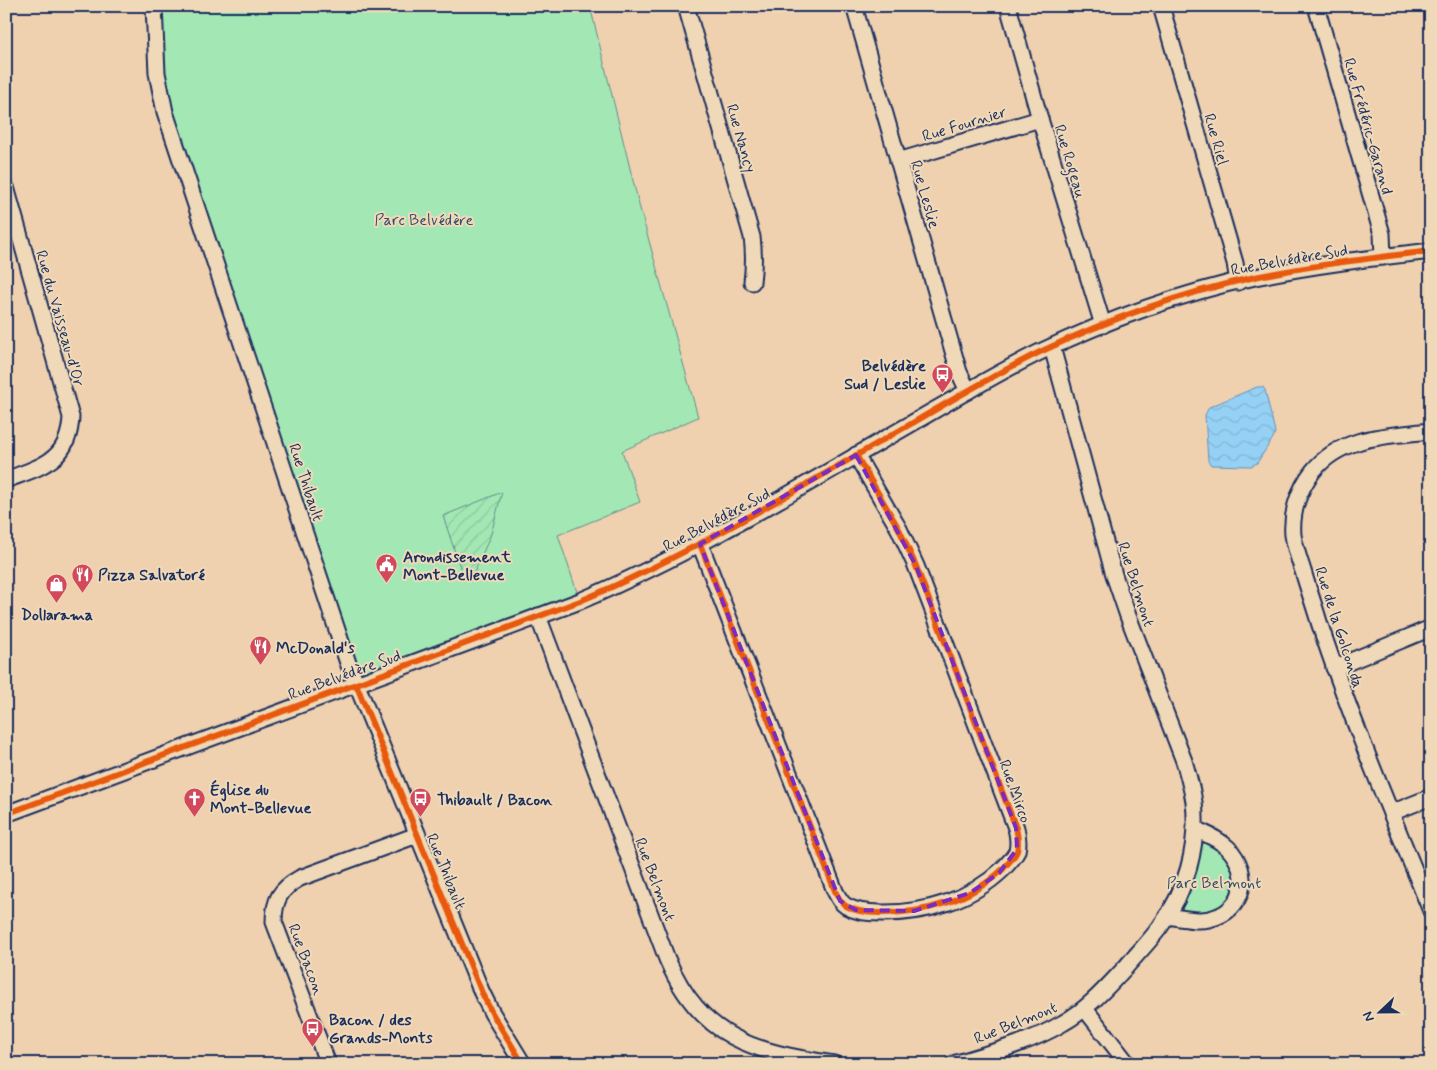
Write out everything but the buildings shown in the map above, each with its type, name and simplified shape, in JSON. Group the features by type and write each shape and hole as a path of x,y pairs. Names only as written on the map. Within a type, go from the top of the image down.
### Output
{"street":[{"name":"Rue Thibault","path":"154,6 157,73 165,112 356,684 482,993 523,1064"},
{"name":"Rue Nancy","path":"686,6 752,237 754,267 752,282"},
{"name":"Rue Leslie","path":"854,6 959,372 968,390"},
{"name":"Rue Rogeau","path":"1008,6 1040,119 1103,324"},
{"name":"Rue Riel","path":"1161,6 1232,253 1238,282"},
{"name":"Rue Frédéric-Garand","path":"1316,6 1382,234 1383,257"},
{"name":"Rue Fournier","path":"898,161 1040,119"},
{"name":"Rue du Vaisseau-d'Or","path":"6,187 71,417 67,440 56,456 42,466 6,480"},
{"name":"Rue Belvédère Sud","path":"6,814 614,586 700,544 783,499 968,390 1052,347 1103,324 1173,300 1238,282 1288,271 1431,251"},
{"name":"Rue Belmont","path":"953,1064 1007,1047 1048,1031 1085,1009 1106,989 1148,943 1167,916 1185,880 1195,829 1194,801 1186,769 1122,600 1052,347"},
{"name":"Rue de la Golconda","path":"1431,431 1371,438 1333,452 1309,476 1300,494 1293,520 1295,548 1334,668 1431,911"},
{"name":"Rue Mirco","path":"700,544 840,901 847,907 856,910 892,913 914,911 957,899 978,888 999,872 1015,855 1019,840 1016,828 913,559 899,529 856,455"},
{"name":"Rue Belmont","path":"538,616 667,959 683,990 705,1017 734,1038 750,1046 766,1051 834,1064"},
{"path":"1334,668 1431,628"},
{"path":"1391,813 1431,797"},
{"path":"1167,916 1199,921 1210,919 1223,915 1233,906 1240,895 1243,882 1241,868 1234,856 1215,838 1195,829"},
{"name":"Rue Bacon","path":"328,1064 274,922 274,908 279,896 289,884 300,878 417,835"},
{"path":"1085,1009 1128,1064"}],"highlighted area":[{"path":"856,455 916,566 1016,828 1017,849 999,873 970,893 914,911 856,910 840,901 700,544"}],"green space":[{"name":"Parc Belvédère","path":"154,6 590,6 639,205 698,417 622,451 640,502 558,535 580,601 356,684 165,112"},
{"path":"502,492 491,534 471,580 464,579 443,516"},
{"name":"Parc Belmont","path":"1203,840 1226,853 1230,860 1234,879 1233,887 1226,901 1214,911 1200,914 1180,910 1195,876"}],"water":[{"path":"1257,387 1263,387 1265,390 1275,432 1273,438 1257,463 1251,466 1211,465 1208,461 1205,415 1209,407"}],"cycle path":[{"path":"6,814 580,601 623,582 665,562 788,495 1023,360 1118,318 1173,299 1255,277 1321,265 1431,251"},
{"path":"700,544 835,891 841,902 854,910 863,912 897,913 930,908 962,897 990,880 1014,856 1018,845 1016,828 916,566 899,529 856,455"},
{"path":"356,684 482,993 523,1064"}],"place":[{"name":"Belvédère Sud / Leslie","path":"942,393"},
{"name":"Arondissement Mont-Bellevue","path":"387,584"},
{"name":"Pizza Salvatoré","path":"82,593"},
{"name":"Dollarama","path":"57,604"},
{"name":"McDonald's","path":"260,666"},
{"name":"Église du Mont-Bellevue","path":"194,817"},
{"name":"Thibault / Bacon","path":"421,818"},
{"name":"Bacon / des Grands-Monts","path":"313,1047"}]}
